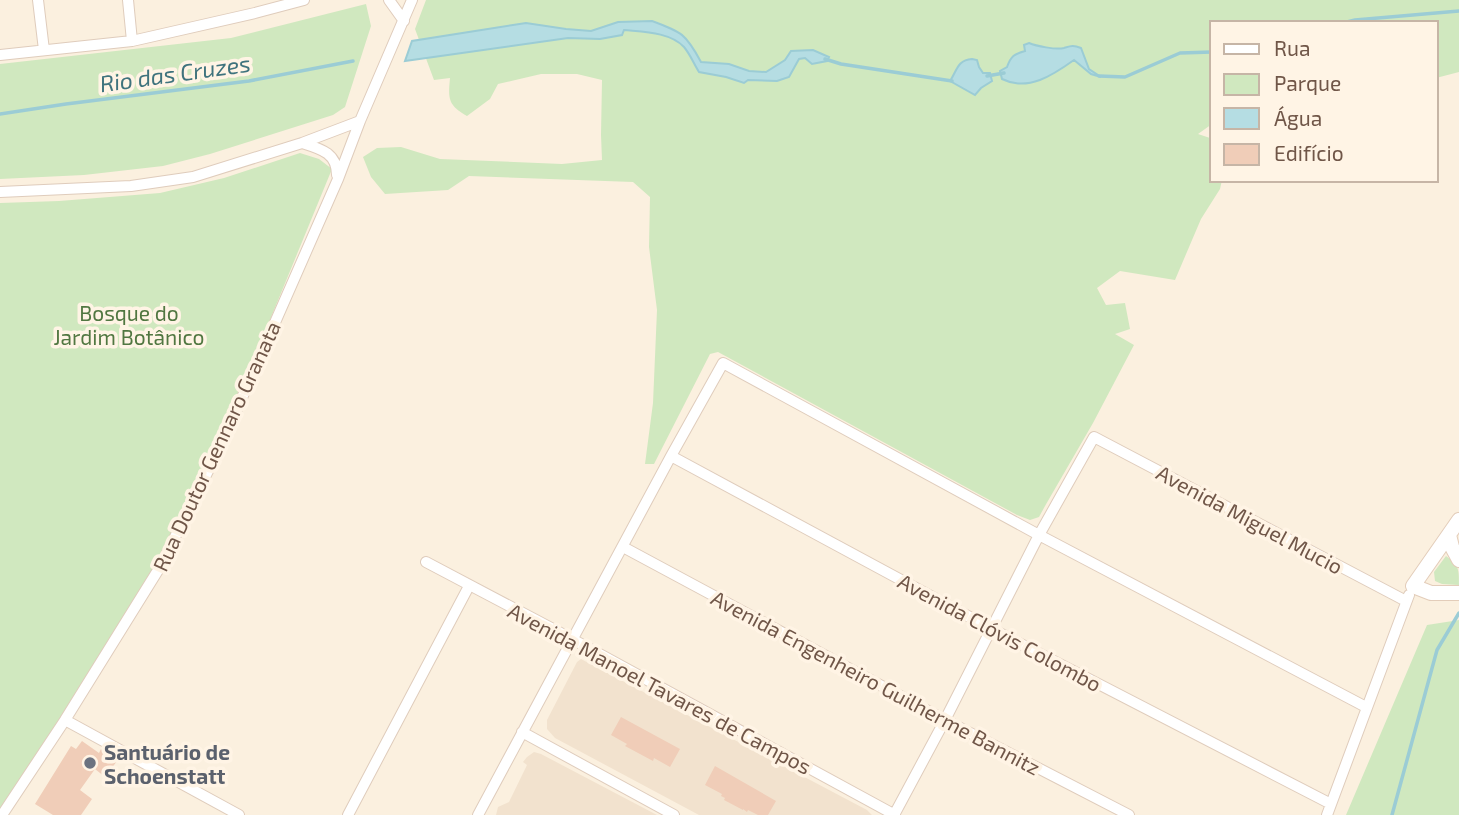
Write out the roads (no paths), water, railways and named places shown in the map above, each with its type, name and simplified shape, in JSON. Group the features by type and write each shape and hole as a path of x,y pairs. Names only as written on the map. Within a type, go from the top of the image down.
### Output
{"street":[{"path":"38,0 44,50"},
{"path":"128,0 132,41"},
{"path":"0,55 132,41 303,0"},
{"path":"389,0 402,25"},
{"path":"402,25 412,0"},
{"name":"Rua Doutor Gennaro Granata","path":"2,815 160,567 223,441 402,25"},
{"path":"0,192 131,186 193,177 302,143 360,121"},
{"path":"302,143 319,148 334,159 338,179"},
{"path":"478,815 723,363 1039,536 1366,708"},
{"name":"Avenida Miguel Mucio","path":"1039,536 1094,437 1406,601"},
{"name":"Avenida Clóvis Colombo","path":"671,456 1329,810"},
{"path":"1329,810 1406,601 1413,586 1459,520"},
{"path":"1449,535 1459,560"},
{"path":"894,815 946,720 1039,536"},
{"name":"Avenida Engenheiro Guilherme Bannitz","path":"623,547 1129,815"},
{"name":"Avenida Manoel Tavares de Campos","path":"426,562 894,815"},
{"path":"348,815 469,586"},
{"path":"1413,586 1432,593 1459,593"},
{"path":"65,720 239,815"},
{"path":"522,732 674,815"}],"water":[{"path":"652,21 682,35 701,62 729,64 749,71 766,72 785,60 791,51 813,50 829,57 827,61 812,64 805,58 799,59 789,77 777,81 748,80 744,83 699,72 684,47 671,38 624,30 622,35 600,39 568,38 405,61 412,41 526,23 591,31 618,22"},
{"path":"1029,43 1051,48 1081,48 1089,69 1101,77 1091,74 1074,60 1049,76 1031,83 1012,83 1002,79 1000,71 1007,67 1013,56 1025,51 1024,45"},
{"path":"972,59 977,60 983,73 990,73 992,81 975,95 950,81 960,64"}],"waterway":[{"name":"Rio das Cruzes","path":"1351,21 1459,11"},
{"name":"Rio das Cruzes","path":"1099,76 1125,77 1180,53 1210,52"},
{"name":"Rio das Cruzes","path":"825,59 841,64 952,81"},
{"name":"Rio das Cruzes","path":"0,114 249,81 353,61"},
{"name":"Rio das Cruzes","path":"987,76 1004,73"},
{"path":"1392,815 1437,650 1459,613"}],"place":[{"name":"Santuário de Schoenstatt","path":"90,763"}],"park label":[{"name":"Bosque do Jardim Botânico","path":"129,324"}]}
